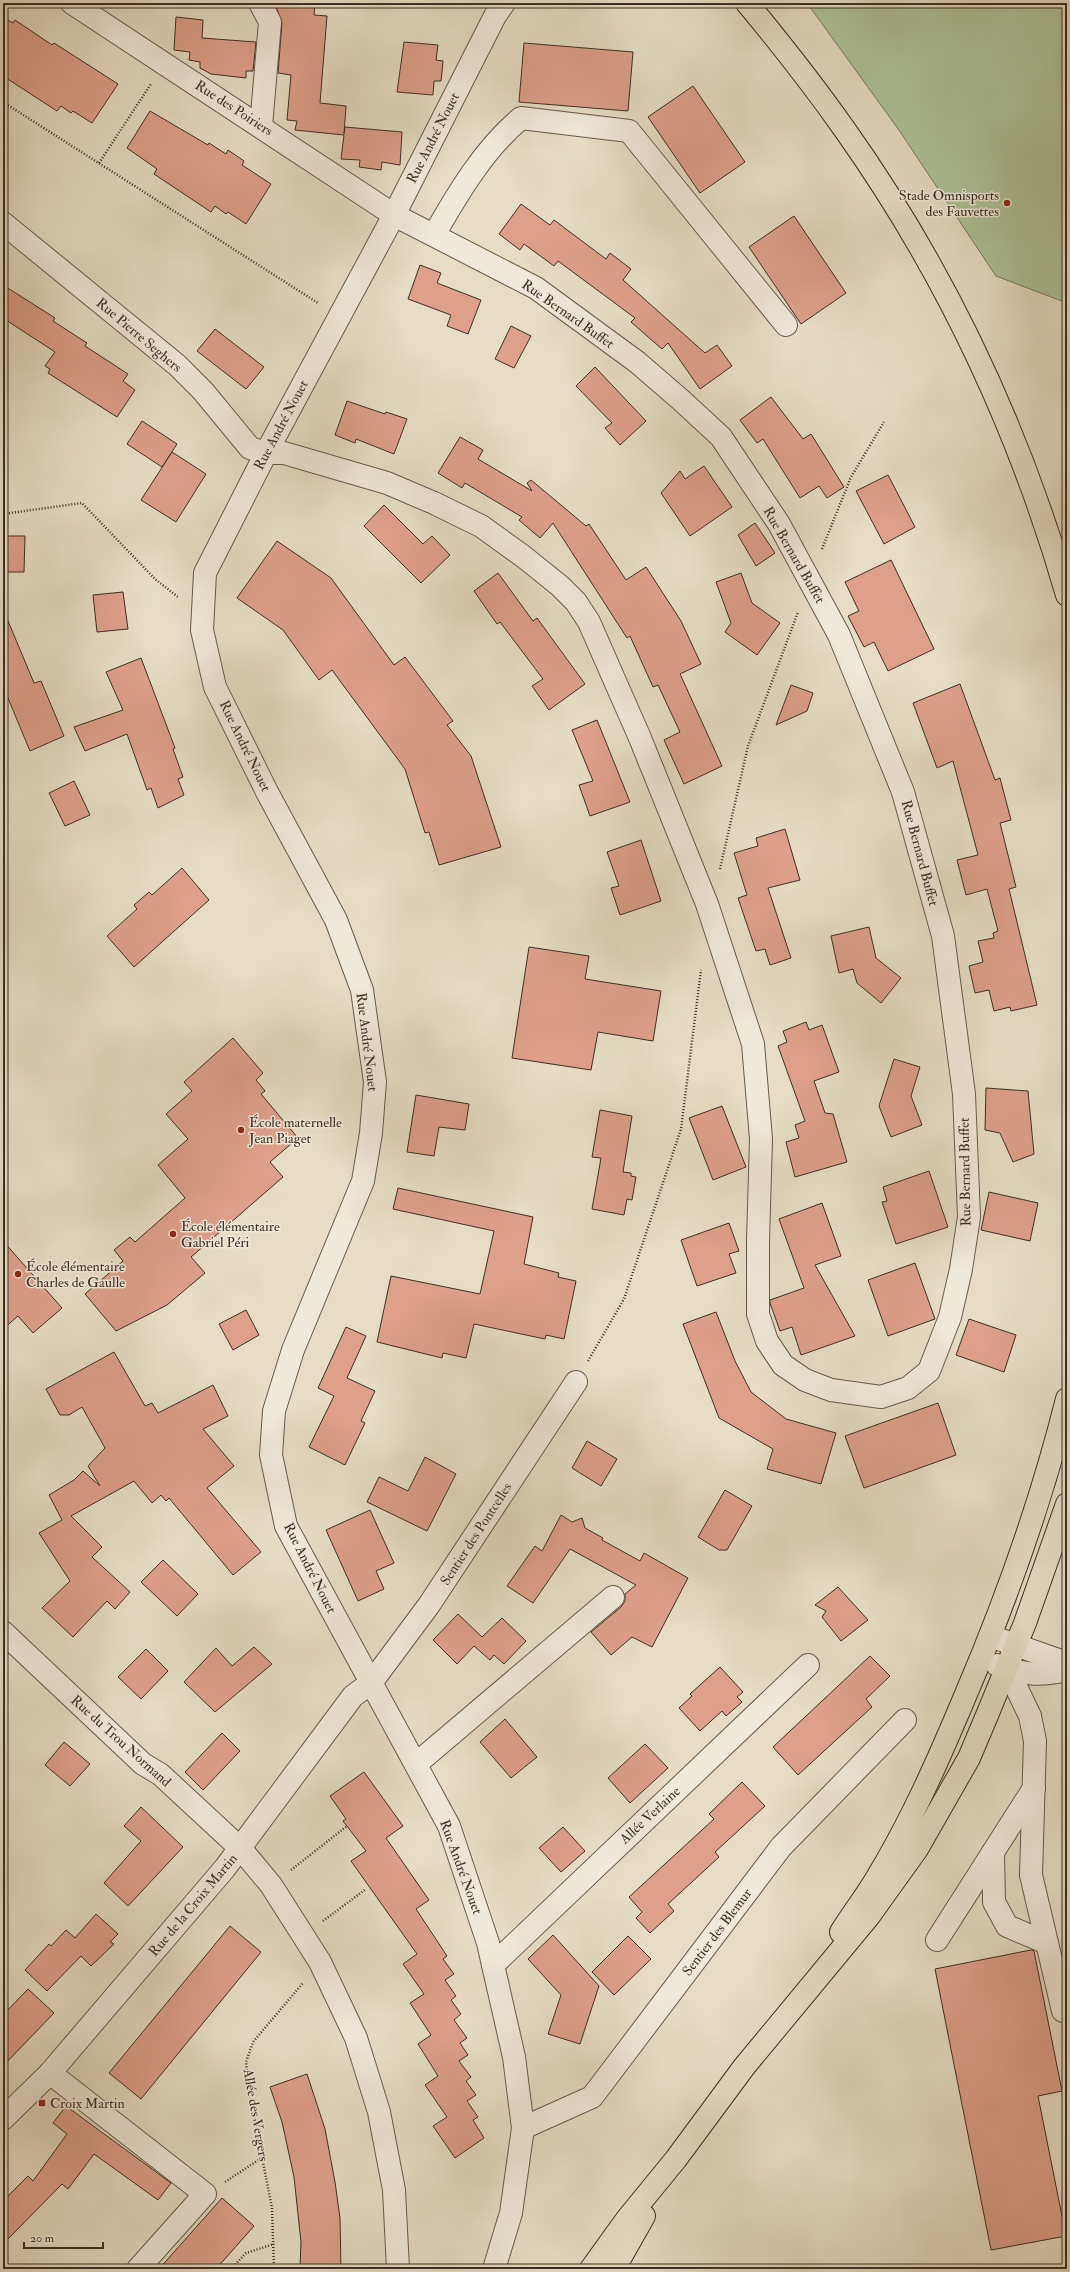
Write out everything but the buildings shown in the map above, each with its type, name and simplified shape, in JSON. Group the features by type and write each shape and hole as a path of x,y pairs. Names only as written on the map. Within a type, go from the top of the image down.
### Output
{"main road":[{"path":"747,3 801,70 846,131 941,285 1000,406 1045,526 1067,595"},
{"path":"777,2025 885,1863 912,1815 981,1659 1013,1576 1041,1491 1067,1399"},
{"path":"591,2269 627,2219 676,2159 709,2113 777,2025 870,1916 917,1849 969,1758 1016,1645 1058,1533 1067,1504"},
{"path":"614,2269 676,2159"}],"street":[{"name":"Rue des Poiriers","path":"72,3 394,215"},
{"path":"260,3 270,22 261,126"},
{"name":"Rue André Nouet","path":"494,2269 511,2213 522,2128 514,2057 488,1943 449,1826 286,1526 271,1455 274,1411 293,1350 363,1181 371,1134 374,1082 362,990 336,920 267,792 216,687 202,630 202,615 205,573 266,453 394,215 499,7"},
{"path":"434,235 452,202 500,136 521,118 629,131 786,325"},
{"name":"Rue Bernard Buffet","path":"266,453 284,453 387,483 434,503 481,526 524,557 560,586 576,602 589,622 640,738 707,904 753,1044 761,1140 758,1241 758,1314 767,1341 783,1365 805,1380 831,1390 881,1397 908,1388 930,1371 950,1317 961,1269 968,1217 964,1094 943,936 903,792 839,635 779,524 721,437 637,362 536,288 394,215"},
{"name":"Rue Pierre Seghers","path":"3,223 177,365 203,391 250,448 266,453"},
{"name":"Sentier des Pontcelles","path":"372,1683 429,1606 576,1382"},
{"path":"416,1764 613,1597"},
{"name":"Rue du Trou Normand","path":"3,1632 143,1764 160,1774 241,1849 271,1885 320,1962 356,2038 379,2112 394,2190 398,2269"},
{"path":"990,1636 1067,1663"},
{"path":"981,1659 1028,1674 1047,1675 1067,1670"},
{"name":"Allée Verlaine","path":"492,1965 808,1665"},
{"path":"1007,1668 1030,1716 1035,1741 1035,1787 1031,1876 1062,2011"},
{"name":"Rue de la Croix Martin","path":"3,2119 50,2073 241,1849 353,1696 372,1683"},
{"name":"Sentier des Blemur","path":"522,2128 592,2097 781,1848 905,1720"},
{"path":"937,1940 1035,1787"},
{"path":"993,1852 994,1902 1007,1926 1047,1943"},
{"path":"50,2073 205,2194 138,2269"}],"path":[{"path":"99,163 165,64"},
{"path":"3,102 339,317"},
{"path":"3,514 82,503 155,579 202,615"},
{"path":"271,1885 347,1826"},
{"path":"303,1936 366,1889"},
{"name":"Allée des Vergers","path":"274,2269 272,2208 248,2086 246,2062 253,2042 320,1962"},
{"path":"205,2194 263,2157"},
{"path":"231,2269 246,2253 274,2244"}],"green space":[{"name":"Stade Omnisports des Fauvettes","path":"807,3 1067,3 1067,303 996,276 899,130"}],"place":[{"name":"Stade Omnisports des Fauvettes","path":"1007,203"},
{"name":"École maternelle Jean Piaget","path":"241,1130"},
{"name":"École élémentaire Gabriel Péri","path":"173,1234"},
{"name":"École élémentaire Charles de Gaulle","path":"18,1274"},
{"name":"Croix Martin","path":"42,2103"}]}
